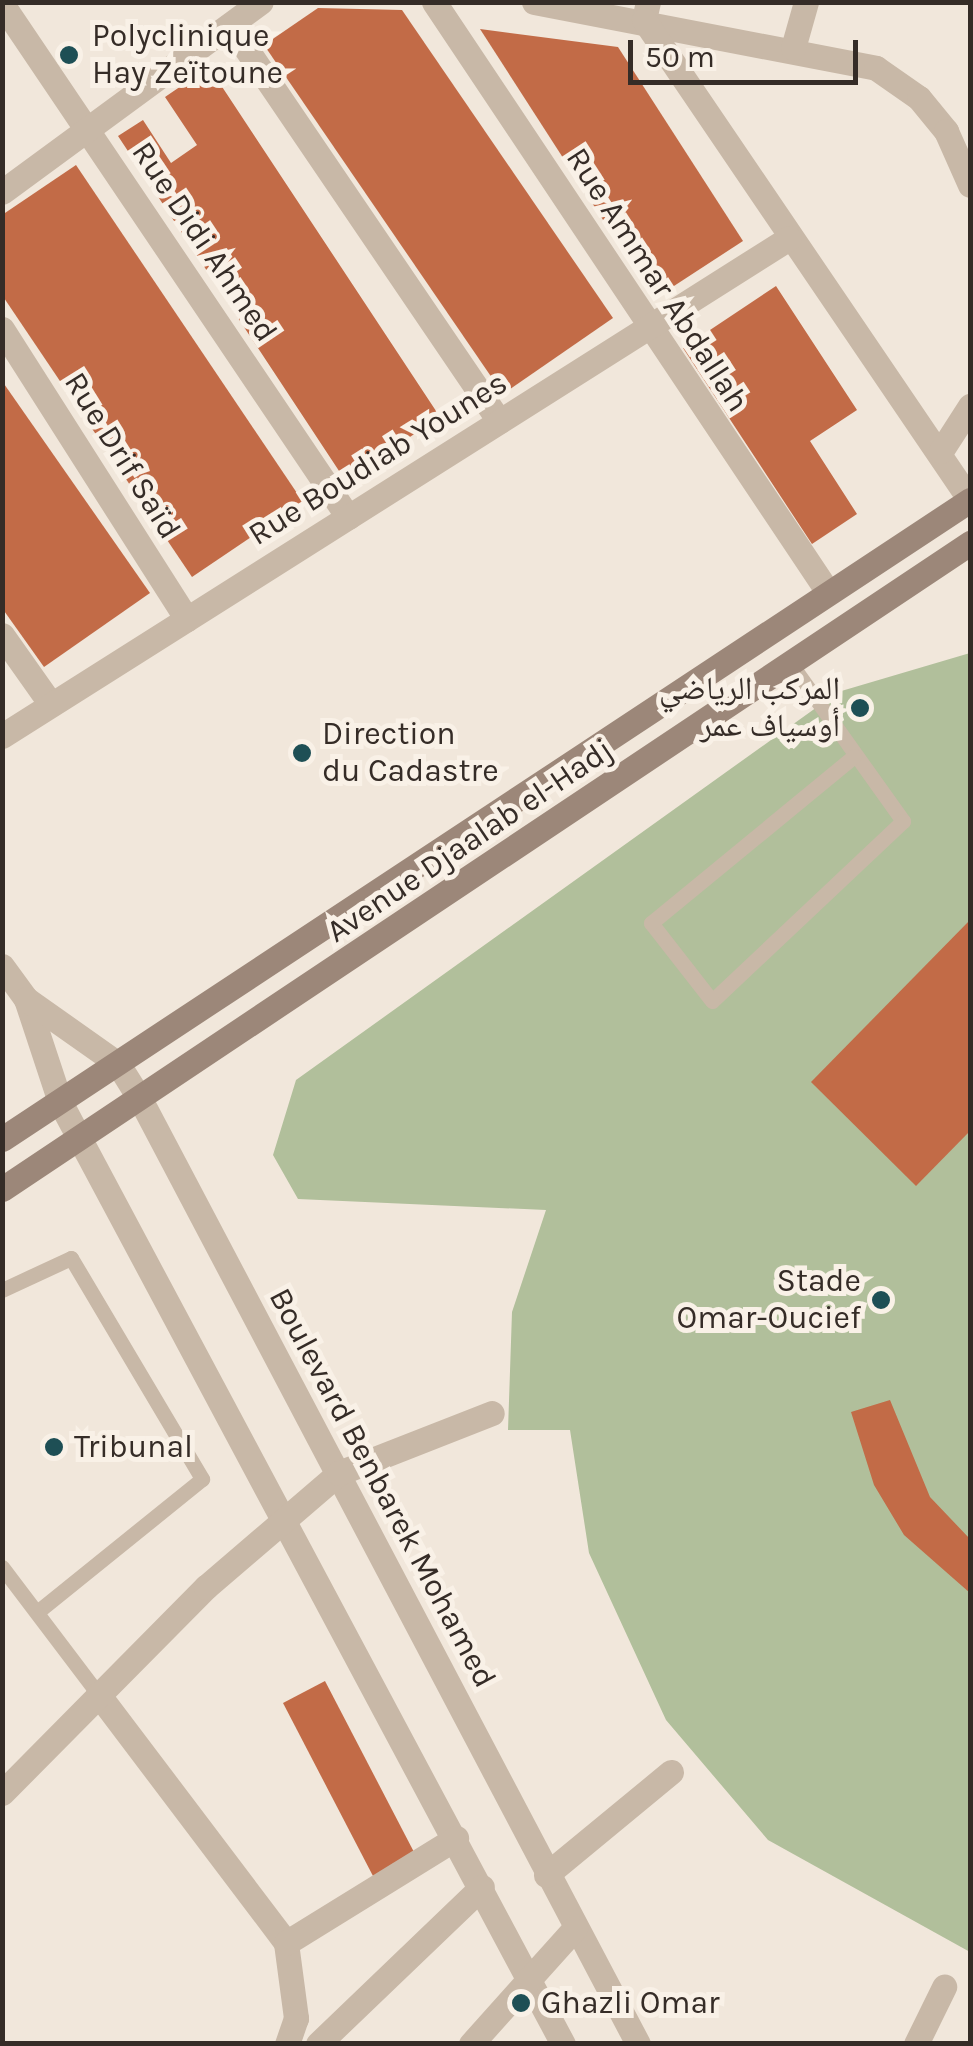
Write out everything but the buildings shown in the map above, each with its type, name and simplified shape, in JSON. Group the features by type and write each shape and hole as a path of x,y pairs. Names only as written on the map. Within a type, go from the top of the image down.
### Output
{"main road":[{"name":"Avenue Djaalab el-Hadj","path":"2,1139 970,500"},
{"name":"Avenue Djaalab el-Hadj","path":"2,1188 970,543"}],"street":[{"path":"2,192 262,2"},
{"name":"Rue Ammar Abdallah","path":"434,2 828,592"},
{"path":"534,2 646,11 876,68 919,98 946,131 970,185"},
{"path":"793,48 806,2"},
{"name":"Rue Didi Ahmed","path":"2,4 91,130 348,518"},
{"path":"646,11 789,238 941,451 970,500"},
{"path":"230,26 500,422"},
{"name":"Rue Boudiab Younes","path":"2,736 789,238"},
{"name":"Rue Drif Saïd","path":"2,329 187,619"},
{"path":"941,451 962,427 970,406"},
{"path":"2,635 50,704"},
{"name":"Boulevard Benbarek Mohamed","path":"2,966 26,999 60,1102 286,1516 563,2044"},
{"name":"Boulevard Benbarek Mohamed","path":"26,999 118,1064 139,1097 638,2044"},
{"path":"2,1793 98,1694 286,1516 340,1473 492,1414"},
{"path":"98,1694 286,1943 296,2018 287,2044"},
{"path":"546,1875 672,1772"},
{"path":"286,1943 456,1838"},
{"path":"318,2044 482,1887"},
{"path":"471,2044 575,1928"},
{"path":"916,2044 944,1987"}],"lane":[{"path":"791,664 903,821 712,1000 652,923 854,756"},
{"path":"2,1290 71,1258 202,1479 38,1612"},
{"path":"2,1567 98,1694"}],"green space":[{"path":"970,653 970,1952 768,1840 666,1720 589,1553 570,1430 508,1430 512,1312 546,1210 298,1199 273,1155 296,1080 838,692"}],"place":[{"name":"Polyclinique Hay Zeïtoune","path":"69,55"},
{"name":"المركب الرياضي أوسياف عمر","path":"860,708"},
{"name":"Direction du Cadastre","path":"302,753"},
{"name":"Stade Omar-Oucief","path":"881,1300"},
{"name":"Tribunal","path":"54,1447"},
{"name":"Ghazli Omar","path":"521,2003"}]}
